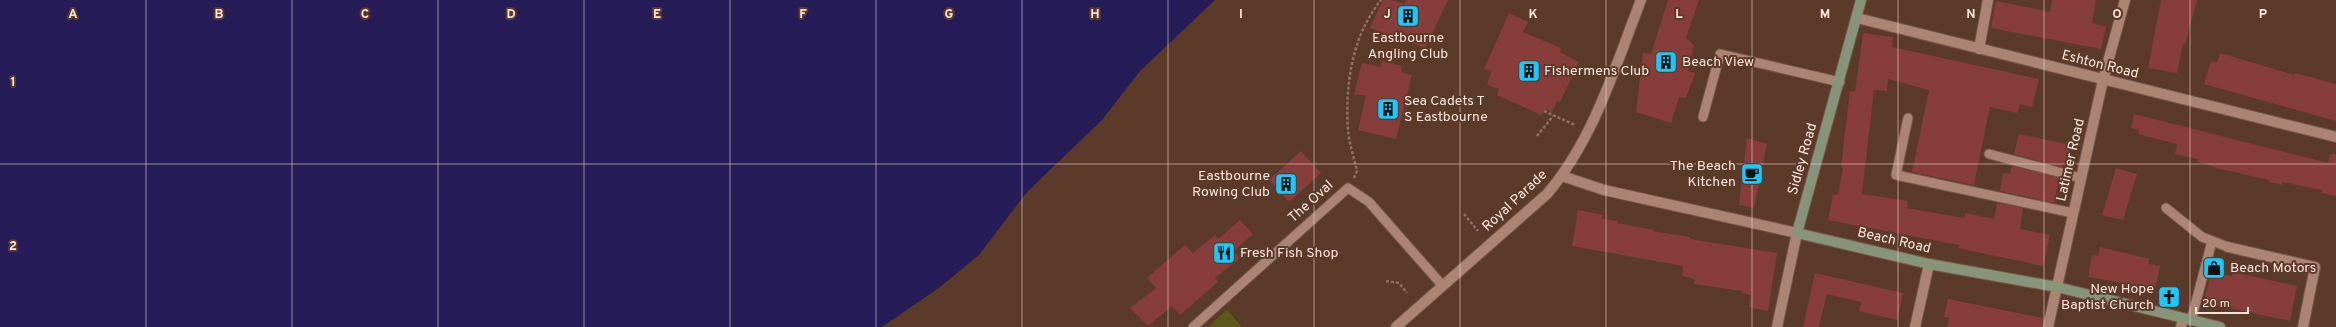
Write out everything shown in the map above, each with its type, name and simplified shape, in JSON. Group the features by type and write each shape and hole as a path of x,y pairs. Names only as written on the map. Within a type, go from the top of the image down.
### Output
{"main road":[{"name":"Sidley Road","path":"1797,233 1840,82 1861,0"},
{"name":"Beach Road","path":"1797,233 1929,264 2057,287 2185,322 2220,327"}],"street":[{"name":"Royal Parade","path":"1396,327 1547,194 1562,176 1589,131 1641,0"},
{"path":"1979,49 1988,0"},
{"name":"Latimer Road","path":"2048,327 2103,80 2124,0"},
{"name":"Eshton Road","path":"1857,18 2336,137"},
{"name":"Beach Road","path":"1562,176 1604,190 1797,233"},
{"name":"Sidley Road","path":"1777,327 1797,233"},
{"path":"2228,247 2315,267 2303,327"},
{"path":"1915,327 1929,264"}],"lane":[{"path":"1703,117 1720,54 1840,82"},
{"path":"1908,118 1896,175 2074,213"},
{"path":"1990,154 2081,178"},
{"name":"The Oval","path":"1193,327 1348,188 1369,202 1442,285"},
{"path":"2166,208 2202,237 2228,247"},
{"path":"2185,322 2212,241"}],"path":[{"path":"1348,188 1358,171 1348,131 1348,82 1356,48 1370,13 1381,0"},
{"path":"1544,112 1576,125"},
{"path":"1537,136 1553,116"},
{"path":"1464,214 1478,231"},
{"path":"1386,281 1399,283 1407,293"}],"shaded area":[{"path":"0,0 1215,0 1140,71 1102,120 1027,192 979,255 940,287 882,327 0,327"},
{"path":"1227,310 1242,327 1208,327"}],"building":[{"name":"Eastbourne Angling Club","path":"1383,0 1392,0 1404,4 1406,0 1448,0 1425,48 1370,28"},
{"name":"Beach View","path":"1668,0 1699,0 1686,38 1694,45 1688,71 1695,73 1686,98 1679,97 1671,123 1636,112 1643,53 1651,54"},
{"path":"2052,0 2096,0 2092,23 2106,27 2101,49 1991,28 1996,1 2050,12"},
{"path":"2161,0 2197,0 2185,44 2183,44 2177,73 2148,68"},
{"name":"Fishermens Club","path":"1509,13 1528,22 1523,32 1561,48 1560,52 1579,62 1560,102 1557,101 1552,112 1546,109 1541,115 1497,95 1499,89 1487,85 1491,71 1484,69"},
{"path":"1863,33 1893,37 1892,47 2039,79 2032,107 2020,104 2017,113 1990,107 1974,185 1912,172 1929,90 1888,79 1887,91 1874,90 1862,194 1908,201 1907,208 1964,218 1965,213 1994,219 1997,203 2023,208 2020,229 2050,235 2043,266 1958,248 1959,245 1828,220 1833,194 1838,195 1843,168 1841,167 1850,91 1855,92"},
{"path":"2220,53 2294,75 2295,73 2336,84 2336,121 2204,84 2211,61 2217,63"},
{"name":"Sea Cadets T S Eastbourne","path":"1382,61 1402,66 1401,72 1412,75 1396,139 1358,130 1366,96 1354,94 1362,63 1381,67"},
{"path":"2134,114 2328,163 2330,154 2336,154 2336,196 2321,193 2322,190 2282,182 2282,185 2269,182 2269,180 2221,169 2198,162 2198,159 2175,154 2177,144 2138,134 2139,130 2131,128"},
{"path":"2019,134 2071,145 2067,166 2062,165 2062,167 2014,154"},
{"name":"The Beach Kitchen","path":"1747,138 1767,144 1754,208 1739,205"},
{"path":"1301,151 1321,173 1289,202 1269,180"},
{"path":"2012,166 2059,178 2054,203 2000,191 2003,173 2010,174"},
{"path":"2116,168 2137,174 2123,220 2102,215"},
{"path":"1578,210 1603,215 1602,219 1618,221 1617,223 1690,237 1690,239 1777,253 1768,311 1749,307 1751,295 1741,293 1742,291 1694,284 1695,279 1682,276 1683,266 1572,246"},
{"path":"1240,220 1253,234 1234,251 1240,258 1215,278 1218,282 1180,315 1172,306 1148,326 1130,308 1156,288 1147,278 1185,245 1193,253 1215,235 1218,239"},
{"path":"2100,247 2150,259 2148,264 2160,266 2154,294 2122,288 2123,283 2088,277 2092,255 2098,256"},
{"path":"2211,271 2232,276 2232,272 2297,286 2290,321 2204,303"},
{"path":"1815,273 1903,293 1897,320 1859,311 1861,302 1827,294 1819,327 1803,327"},
{"path":"1948,299 2043,318 2042,327 1947,327 1949,318 1944,317"}],"place":[{"name":"Eastbourne Angling Club","path":"1408,16"},
{"name":"Beach View","path":"1666,62"},
{"name":"Fishermens Club","path":"1529,71"},
{"name":"Sea Cadets T S Eastbourne","path":"1388,109"},
{"name":"The Beach Kitchen","path":"1752,174"},
{"name":"Eastbourne Rowing Club","path":"1286,184"},
{"name":"Fresh Fish Shop","path":"1224,253"},
{"name":"Beach Motors","path":"2214,268"},
{"name":"New Hope Baptist Church","path":"2169,297"}]}
